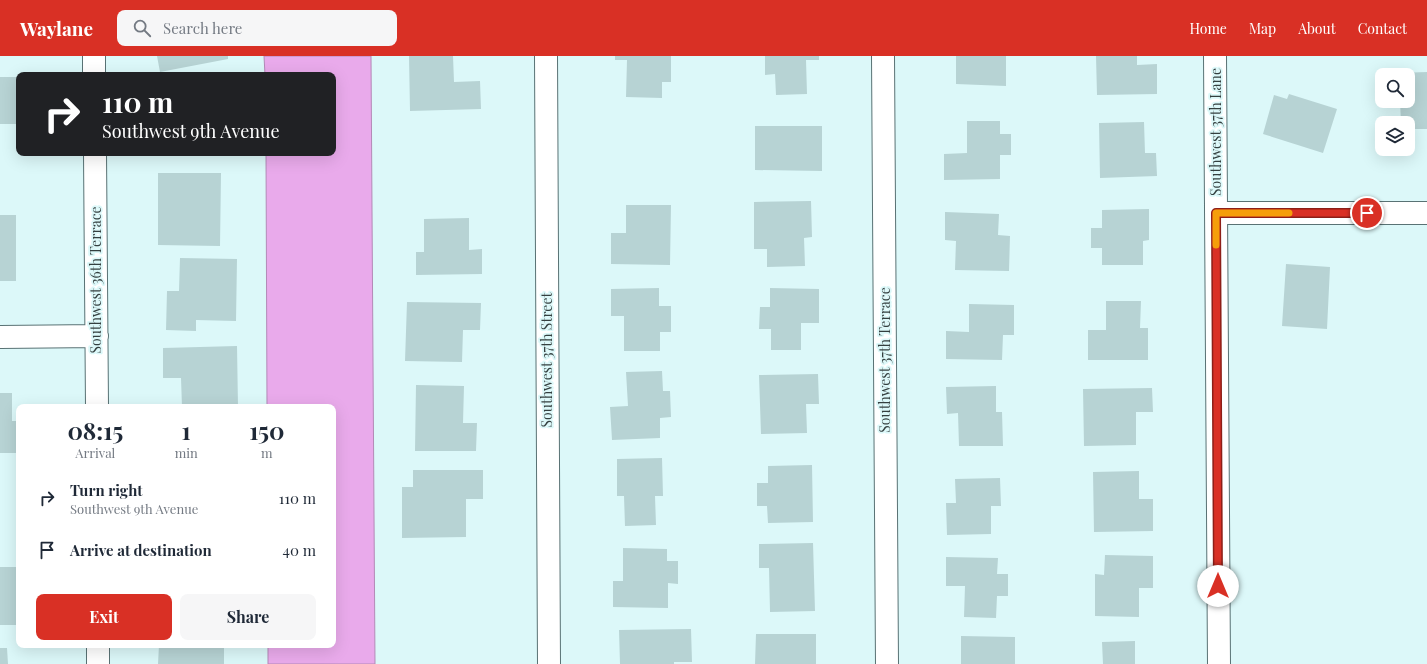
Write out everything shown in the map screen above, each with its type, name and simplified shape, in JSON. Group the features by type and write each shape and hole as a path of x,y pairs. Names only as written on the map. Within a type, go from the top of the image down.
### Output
{"street":[{"path":"94,56 94,72"},
{"name":"Southwest 37th Street","path":"546,56 548,664"},
{"name":"Southwest 37th Terrace","path":"883,56 886,664"},
{"name":"Southwest 37th Lane","path":"1215,56 1219,664"},
{"name":"Southwest 36th Terrace","path":"95,156 97,404"},
{"path":"1216,213 1427,213"},
{"path":"0,337 97,336"},
{"path":"98,648 98,664"}],"shaded area":[{"path":"264,56 371,56 375,664 268,664 268,648 336,648 336,404 267,404 266,156 336,156 336,72 265,72"}],"building":[{"path":"157,56 228,56 228,59 160,72"},
{"path":"409,56 453,56 454,82 480,81 481,109 410,111"},
{"path":"615,56 671,56 671,82 662,82 662,98 626,97 627,60 615,60"},
{"path":"765,56 819,56 819,60 806,60 807,94 776,95 775,74 765,75"},
{"path":"956,56 1006,56 1006,86 956,84"},
{"path":"1096,56 1137,56 1137,65 1157,64 1157,94 1097,95"},
{"path":"1415,72 1427,72 1427,129 1415,129 1415,116 1401,116 1400,108 1415,108"},
{"path":"0,77 16,77 16,124 0,124"},
{"path":"1289,94 1337,109 1323,153 1263,134 1274,95 1287,99"},
{"path":"967,121 1000,121 1000,134 1011,134 1011,155 1000,155 1000,179 944,180 944,154 967,153"},
{"path":"1144,122 1145,153 1156,153 1157,176 1100,178 1099,123"},
{"path":"755,126 822,126 822,171 755,170"},
{"path":"158,173 221,173 220,246 158,245"},
{"path":"811,201 812,237 804,238 805,266 767,267 767,249 754,249 754,202"},
{"path":"626,205 671,205 670,265 611,264 611,233 626,233"},
{"path":"1149,209 1149,240 1143,241 1143,265 1102,265 1102,248 1091,248 1091,228 1102,228 1102,210"},
{"path":"945,212 999,214 998,235 1010,236 1009,271 955,270 956,241 945,240"},
{"path":"0,215 16,215 16,281 0,281"},
{"path":"469,218 469,250 482,249 482,274 416,275 416,252 424,252 424,219"},
{"path":"180,258 237,259 236,321 196,320 196,331 166,330 167,291 179,291"},
{"path":"1286,264 1330,267 1327,329 1282,326"},
{"path":"659,288 659,306 671,306 671,332 660,332 660,351 624,351 624,316 611,316 611,289"},
{"path":"770,288 819,289 819,323 801,323 801,350 771,350 771,329 759,329 760,307 770,307"},
{"path":"1106,301 1141,301 1140,328 1148,328 1148,360 1088,360 1088,330 1106,330"},
{"path":"407,302 481,303 480,330 463,330 462,362 405,361"},
{"path":"969,304 1014,305 1014,335 1003,335 1002,360 946,359 946,331 969,332"},
{"path":"237,346 238,404 182,404 181,378 163,378 163,348"},
{"path":"662,371 663,391 670,391 671,417 660,418 660,438 612,440 610,407 628,406 626,372"},
{"path":"818,374 819,404 806,404 807,433 761,434 759,375"},
{"path":"416,385 464,386 463,423 477,423 476,451 415,451"},
{"path":"996,386 996,412 1002,412 1003,446 959,446 958,413 947,414 946,387"},
{"path":"1152,388 1153,412 1136,412 1136,445 1084,446 1083,389"},
{"path":"0,393 12,393 12,421 16,421 16,453 0,453"},
{"path":"662,458 663,496 655,496 656,525 625,526 624,496 617,496 617,459"},
{"path":"812,465 813,522 768,523 767,506 757,506 757,483 768,483 768,466"},
{"path":"413,470 483,470 483,499 466,499 466,537 402,538 402,487 413,487"},
{"path":"1139,471 1139,499 1153,499 1153,531 1094,532 1093,472"},
{"path":"1000,478 1001,506 991,506 991,534 947,535 946,503 956,503 955,479"},
{"path":"813,543 815,611 770,612 769,568 759,568 759,544"},
{"path":"623,548 667,549 667,561 678,561 678,584 668,583 668,608 613,607 613,581 623,581"},
{"path":"1105,555 1153,556 1153,588 1139,588 1139,617 1095,616 1095,574 1104,575"},
{"path":"946,557 998,558 997,574 1008,574 1008,596 997,596 996,618 964,617 965,586 946,586"},
{"path":"0,567 16,567 16,625 0,625"},
{"path":"691,629 692,662 674,662 674,664 620,664 619,630"},
{"path":"756,634 816,634 816,664 755,664"},
{"path":"961,636 1015,637 1015,664 961,664"},
{"path":"1135,641 1135,664 1103,664 1102,642"},
{"path":"0,648 7,648 8,664 0,664"},
{"path":"159,648 224,648 224,664 158,664"}],"slow traffic":[{"path":"1216,245 1216,213 1289,213"}],"route":[{"path":"1218,586 1216,213 1367,213"}]}
